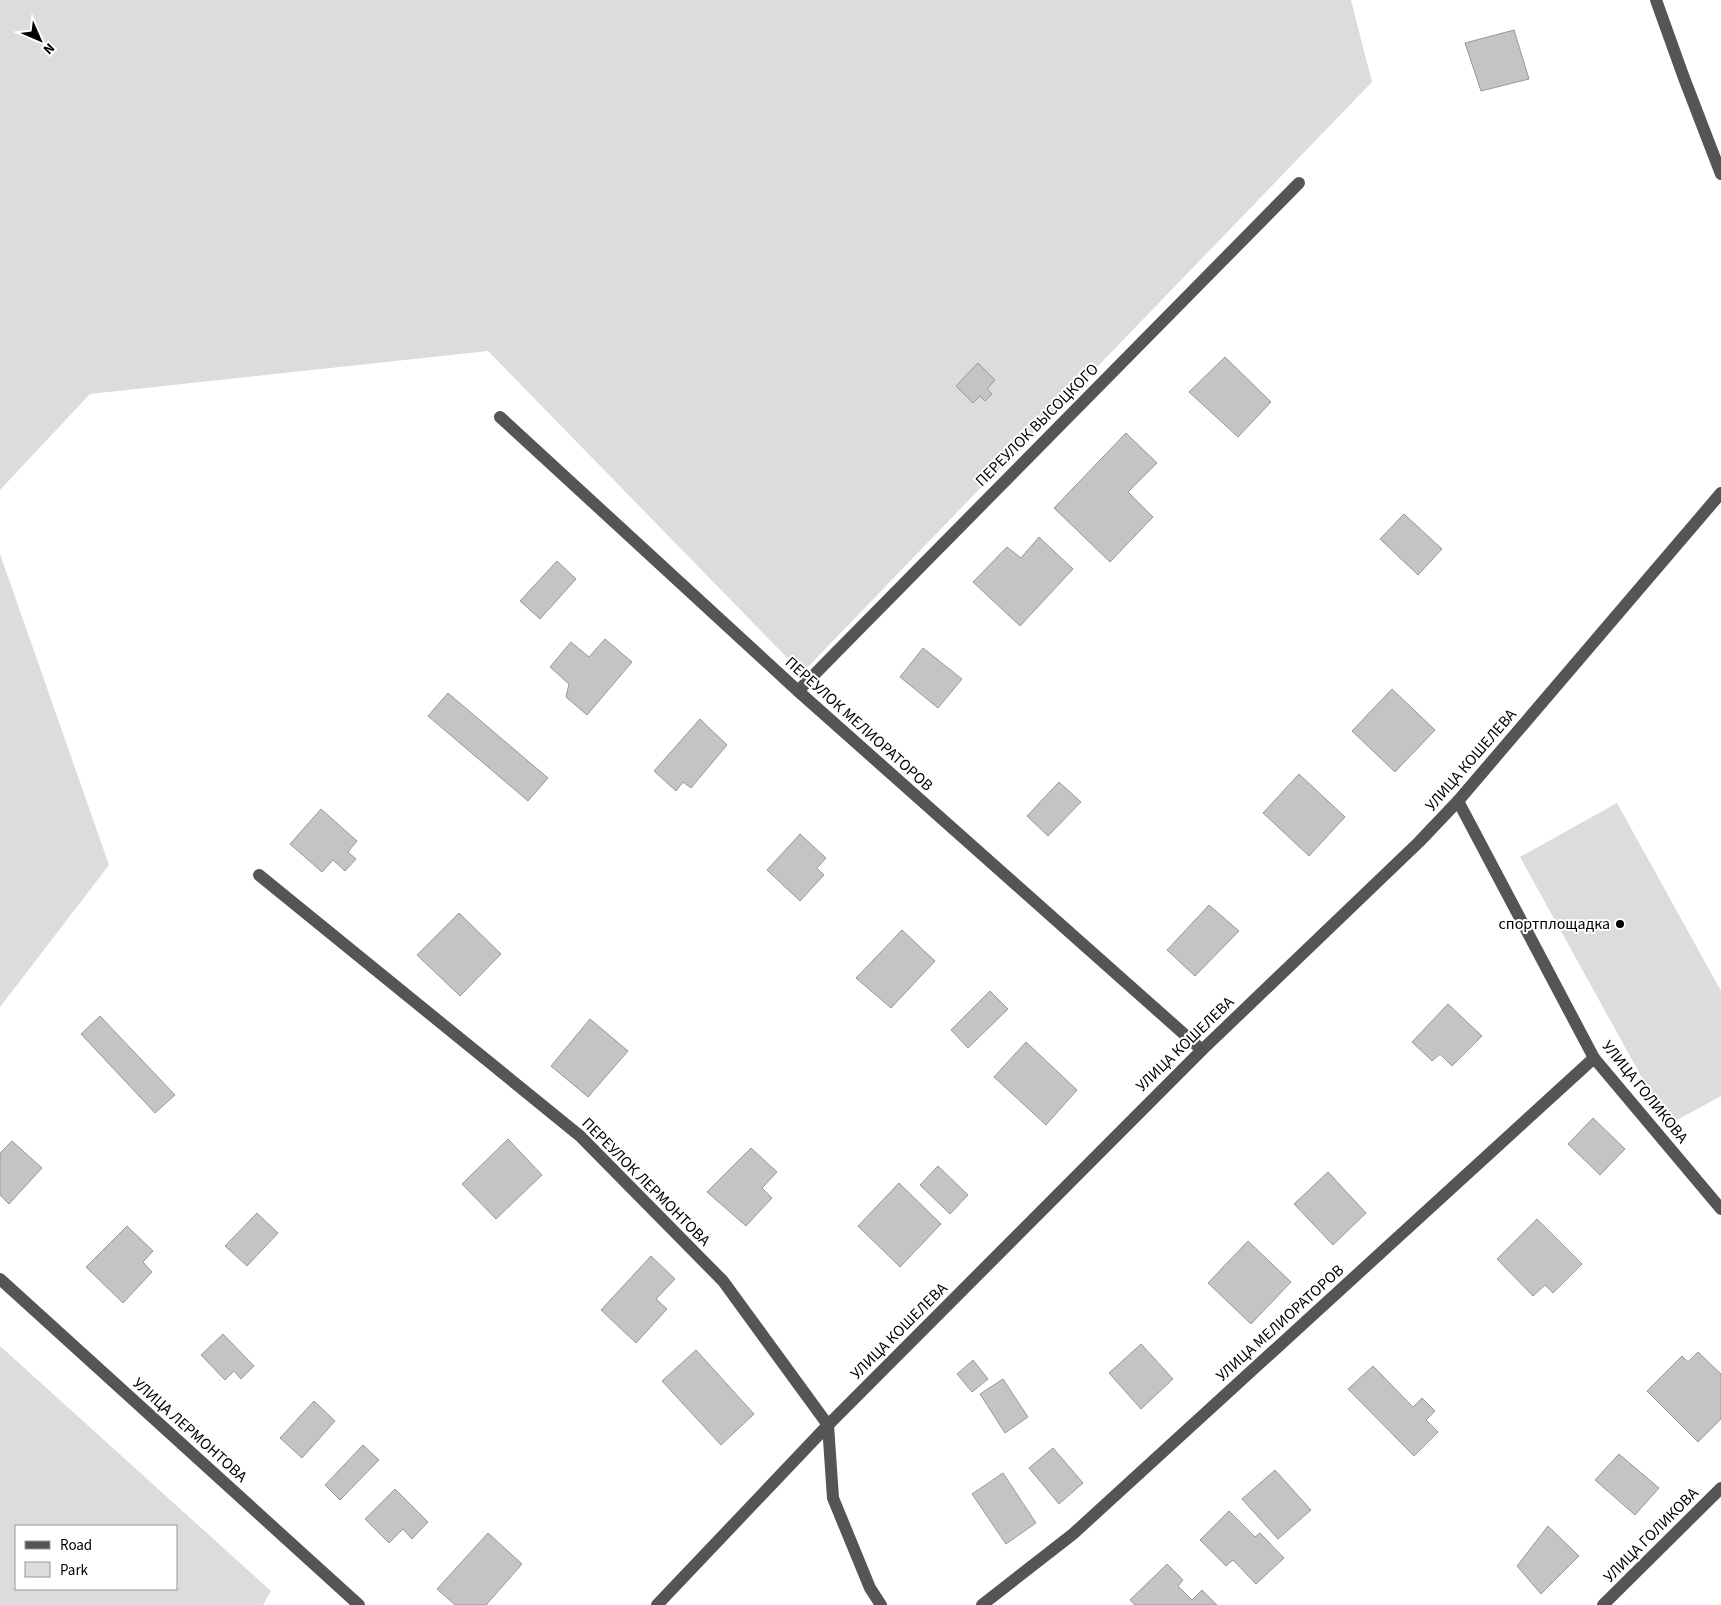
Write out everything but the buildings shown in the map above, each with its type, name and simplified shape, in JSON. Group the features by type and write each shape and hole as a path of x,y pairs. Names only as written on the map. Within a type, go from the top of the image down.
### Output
{"street":[{"path":"1656,0 1721,174"},
{"name":"ПЕРЕУЛОК ВЫСОЦКОГО","path":"798,691 1299,183"},
{"name":"ПЕРЕУЛОК МЕЛИОРАТОРОВ","path":"500,417 798,691 1202,1050"},
{"name":"УЛИЦА КОШЕЛЕВА","path":"657,1605 828,1425 1202,1050 1419,842 1458,801 1721,493"},
{"name":"УЛИЦА ГОЛИКОВА","path":"1458,801 1594,1058 1721,1209"},
{"name":"ПЕРЕУЛОК ЛЕРМОНТОВА","path":"259,875 580,1136 723,1281 828,1425"},
{"name":"УЛИЦА МЕЛИОРАТОРОВ","path":"982,1605 1073,1534 1594,1058"},
{"name":"УЛИЦА ЛЕРМОНТОВА","path":"0,1279 359,1605"},
{"path":"828,1425 833,1498 870,1588 881,1605"},
{"name":"УЛИЦА ГОЛИКОВА","path":"1603,1605 1721,1488"}],"green space":[{"path":"0,0 1351,0 1372,82 802,673 488,351 90,394 0,490"},
{"path":"0,554 109,865 0,1007"},
{"name":"спортплощадка","path":"1617,803 1721,991 1721,1096 1668,1125 1520,857"},
{"path":"0,1346 271,1591 263,1605 0,1605"}],"place":[{"name":"спортплощадка","path":"1620,924"}]}
